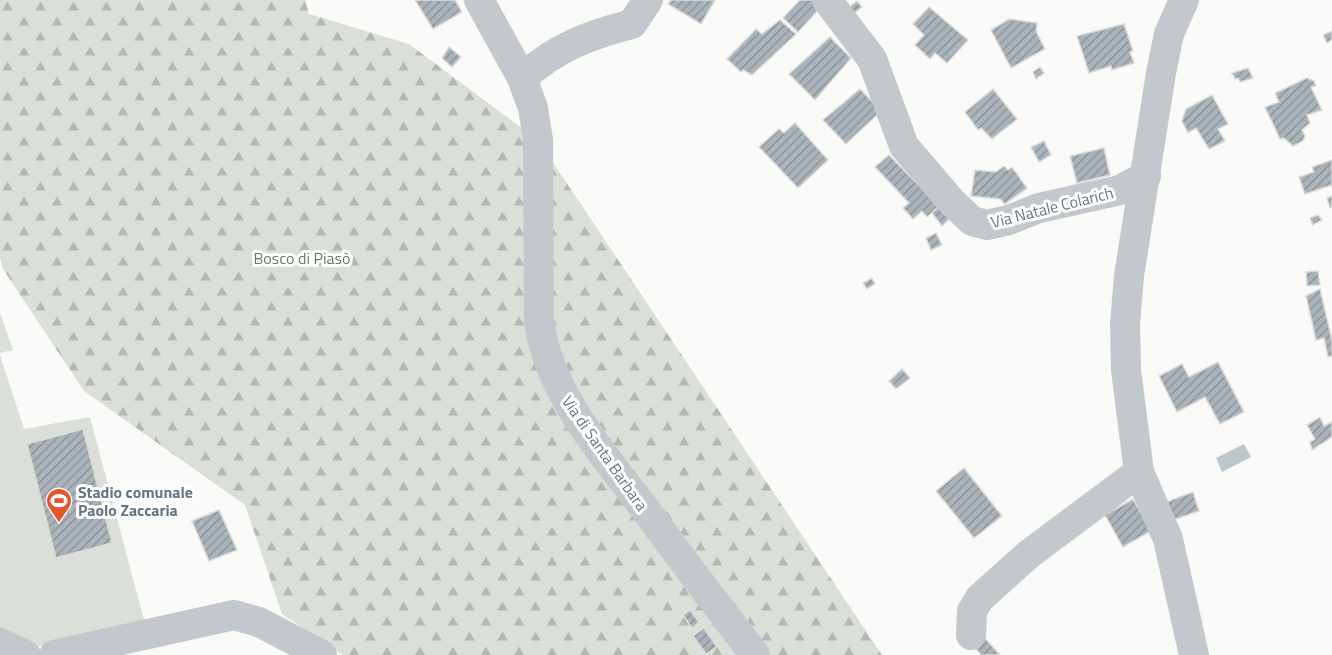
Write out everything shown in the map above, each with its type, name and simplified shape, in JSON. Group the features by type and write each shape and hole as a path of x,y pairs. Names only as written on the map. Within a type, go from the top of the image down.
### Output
{"street":[{"name":"Via di Santa Barbara","path":"479,0 522,78 533,108 538,140 539,321 543,346 555,380 570,406 616,471 755,655"},
{"path":"522,78 541,61 580,39 632,24 648,0"},
{"name":"Via Natale Colarich","path":"827,0 872,59 904,146 951,201 972,221 987,225 1009,220 1039,208 1120,190 1146,176"},
{"path":"1184,0 1168,34 1129,276 1125,324 1126,370 1139,472 1168,539 1194,655"},
{"path":"971,635 972,611 980,598 1029,554 1139,472"},
{"path":"54,655 234,615 259,622 322,655"},
{"path":"0,643 26,655"}],"green space":[{"name":"Bosco di Piasò","path":"0,0 305,0 309,14 409,44 538,140 882,655 343,655 282,614 245,505 84,391 3,269 0,257"},
{"path":"0,313 13,350 0,353"},
{"name":"Stadio comunale Paolo Zaccaria","path":"0,355 24,429 90,417 144,620 36,647 0,630"}],"shaded area":[{"path":"1244,444 1251,457 1222,472 1216,458"}],"building":[{"path":"415,0 455,0 462,12 433,29"},
{"path":"671,0 715,0 701,24 668,4"},
{"path":"800,0 812,0 820,8 798,32 783,18"},
{"path":"857,1 862,7 852,15 847,9"},
{"path":"929,7 968,40 947,63 935,53 930,59 915,45 924,35 913,24"},
{"path":"1009,19 1037,23 1036,31 1045,49 1011,68 991,30"},
{"path":"780,20 796,34 752,75 743,70 741,72 727,59 756,29 762,34"},
{"path":"1124,24 1133,51 1130,52 1134,63 1112,70 1111,66 1089,73 1077,36"},
{"path":"1332,31 1332,40 1327,43 1323,35"},
{"path":"830,37 851,58 815,100 789,74"},
{"path":"449,47 461,57 452,67 442,58"},
{"path":"1040,67 1044,73 1036,79 1033,72"},
{"path":"1248,68 1253,78 1240,82 1238,78 1235,79 1232,73"},
{"path":"1307,78 1314,81 1316,86 1311,87 1322,110 1307,115 1310,123 1302,130 1305,136 1303,141 1293,146 1284,138 1280,139 1265,107 1279,102 1275,93"},
{"path":"860,89 881,111 846,144 823,120"},
{"path":"993,89 1017,119 992,139 981,128 978,130 965,112"},
{"path":"1212,95 1228,124 1218,129 1225,141 1209,149 1196,128 1188,133 1182,121 1186,109"},
{"path":"795,123 828,160 798,188 759,147 779,129 784,133"},
{"path":"1044,141 1051,155 1039,162 1031,147"},
{"path":"1104,148 1110,175 1077,183 1070,156"},
{"path":"889,155 939,206 927,217 922,211 913,219 903,208 909,203 875,167"},
{"path":"1332,160 1332,185 1305,194 1299,177 1314,172 1312,167"},
{"path":"1004,166 1008,170 1012,167 1027,188 1005,204 1000,199 971,196 975,170 996,172"},
{"path":"1332,196 1332,207 1330,208 1327,198"},
{"path":"939,206 954,214 942,226 932,213"},
{"path":"1318,215 1322,220 1313,225 1310,218"},
{"path":"936,233 942,245 931,250 926,238"},
{"path":"1318,271 1320,285 1307,286 1306,272"},
{"path":"872,278 875,284 867,289 863,283"},
{"path":"1320,289 1332,340 1332,356 1328,357 1324,338 1316,340 1306,296"},
{"path":"1218,362 1244,412 1220,424 1205,397 1177,412 1159,376 1182,364 1189,377"},
{"path":"902,369 910,378 896,389 889,381"},
{"path":"1320,417 1324,426 1332,422 1332,437 1312,450 1310,442 1315,439 1307,425"},
{"path":"83,429 112,543 56,558 27,444"},
{"path":"964,468 1002,516 974,538 936,491"},
{"path":"1193,492 1199,511 1167,522 1161,504"},
{"path":"1133,499 1151,531 1123,547 1105,515"},
{"path":"219,510 237,550 209,561 192,521"},
{"path":"690,610 699,622 692,628 683,615"},
{"path":"704,628 717,647 706,654 693,636"},
{"path":"982,635 1000,655 981,655 972,644"}],"place":[{"name":"Stadio comunale Paolo Zaccaria","path":"59,524"}]}
